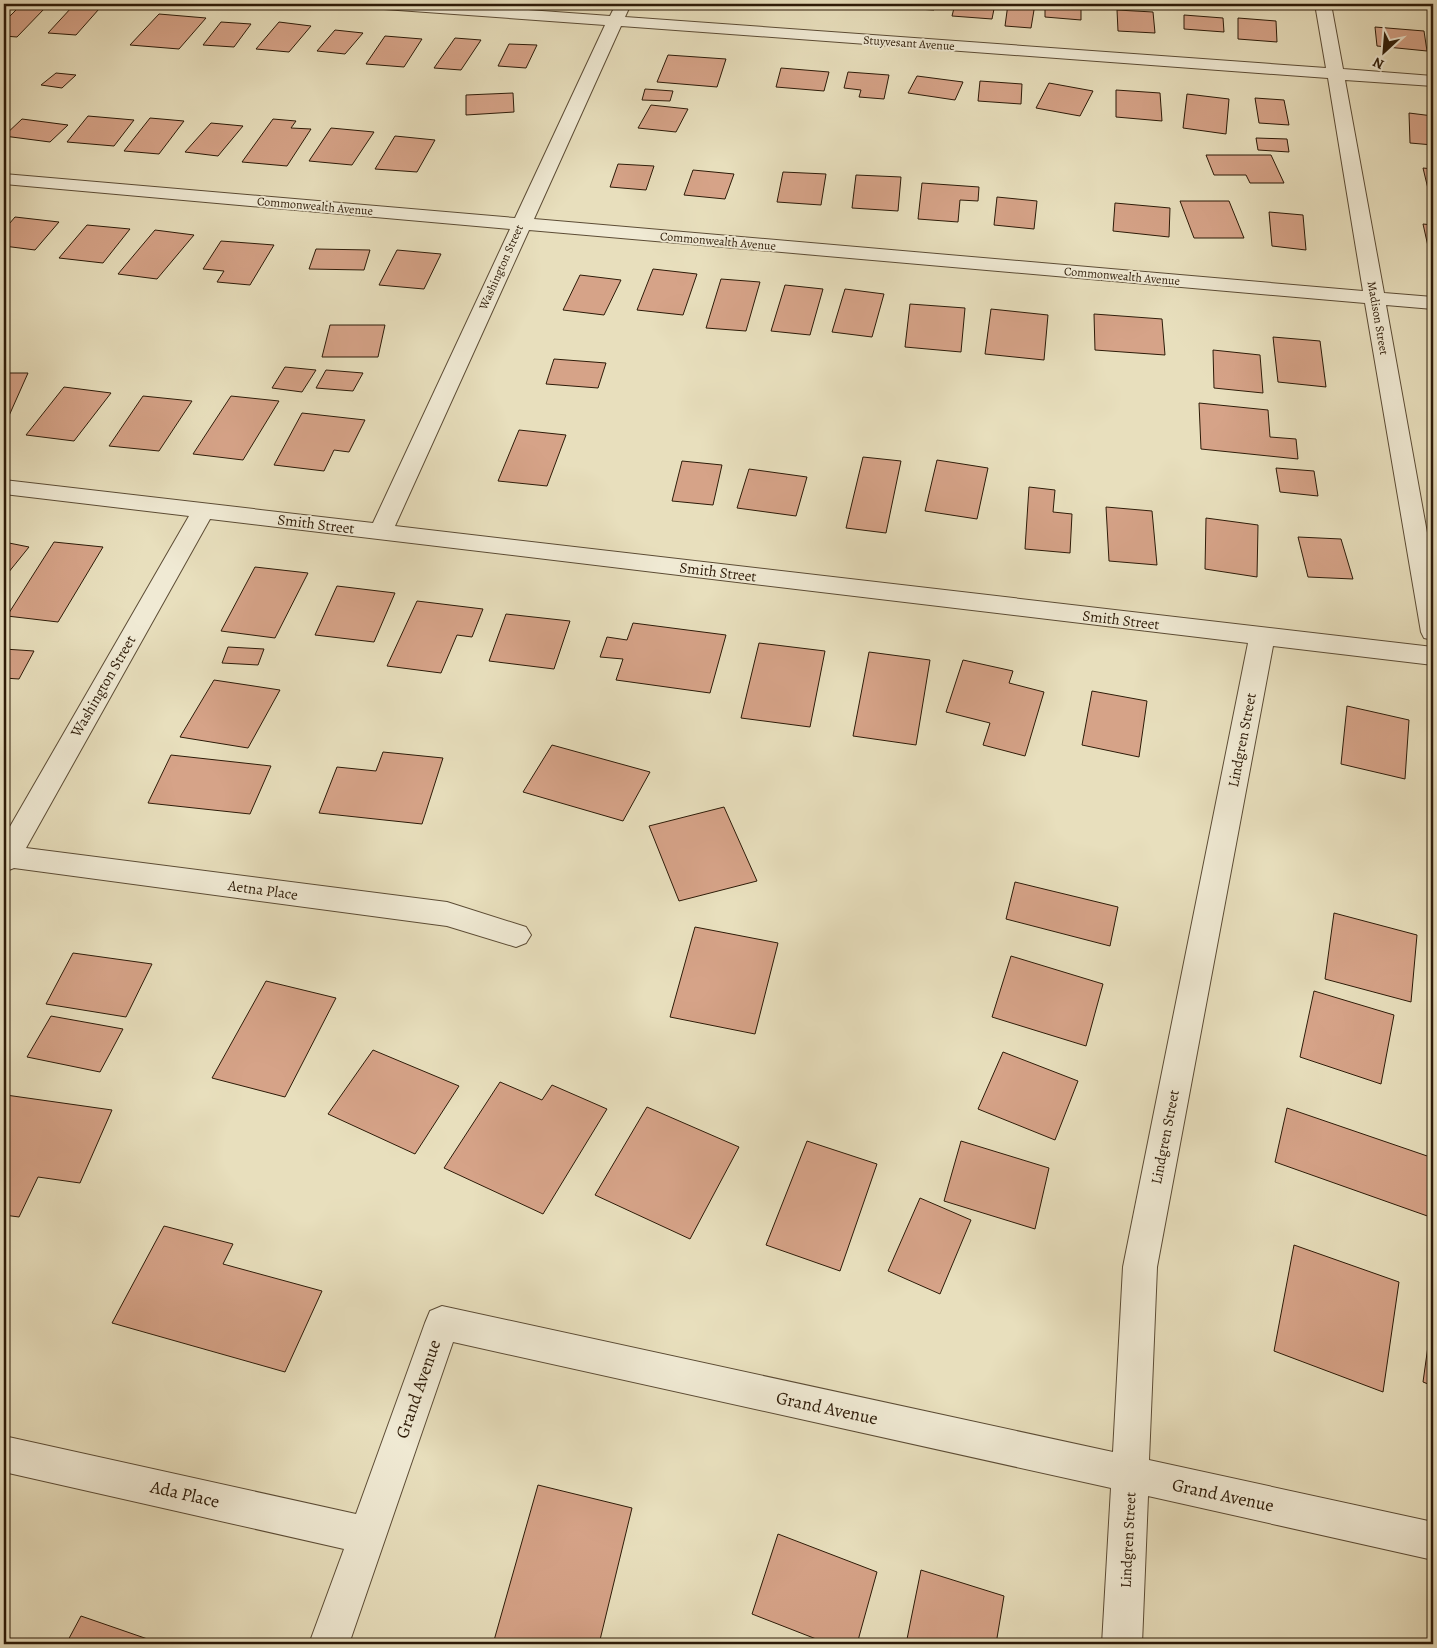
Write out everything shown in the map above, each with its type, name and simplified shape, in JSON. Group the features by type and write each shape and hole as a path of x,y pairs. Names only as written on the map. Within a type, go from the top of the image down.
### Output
{"street":[{"name":"Stuyvesant Avenue","path":"384,4 619,12 1433,82"},
{"name":"Madison Street","path":"1323,4 1433,632"},
{"name":"Washington Street","path":"381,532 619,12"},
{"name":"Commonwealth Avenue","path":"4,179 1433,303"},
{"name":"Smith Street","path":"4,487 1433,656"},
{"name":"Washington Street","path":"5,858 203,511"},
{"name":"Lindgren Street","path":"1122,1644 1140,1267 1262,637"},
{"name":"Aetna Place","path":"5,858 448,914 516,935"},
{"name":"Grand Avenue","path":"367,1535 442,1323 1433,1541"},
{"name":"Ada Place","path":"4,1454 367,1535"},
{"path":"329,1644 367,1535"}],"building":[{"path":"813,4 858,4 857,7"},
{"path":"900,4 935,4 934,10 899,8"},
{"path":"955,4 995,4 992,19 952,16"},
{"path":"1008,4 1035,4 1031,28 1005,26"},
{"path":"1045,4 1081,4 1081,20 1045,17"},
{"path":"19,7 45,8 17,37 4,36 4,22"},
{"path":"72,7 99,9 76,35 48,33"},
{"path":"1117,10 1153,12 1155,33 1118,31"},
{"path":"159,14 206,18 179,49 130,45"},
{"path":"1184,15 1223,18 1224,32 1184,29"},
{"path":"1238,18 1276,21 1277,42 1238,39"},
{"path":"221,22 251,24 234,47 203,45"},
{"path":"279,22 311,26 289,52 256,49"},
{"path":"1375,27 1424,31 1427,51 1377,46"},
{"path":"335,30 363,33 345,54 317,51"},
{"path":"385,36 422,39 404,67 366,64"},
{"path":"455,38 481,40 461,70 434,68"},
{"path":"509,44 537,45 526,68 498,66"},
{"path":"668,55 726,59 717,87 657,82"},
{"path":"781,68 829,72 824,91 776,87"},
{"path":"848,72 889,75 884,99 859,97 861,90 844,88"},
{"path":"56,73 76,75 62,88 41,85"},
{"path":"917,76 963,82 955,100 908,93"},
{"path":"980,81 1022,84 1021,104 978,101"},
{"path":"1049,83 1093,91 1080,116 1036,108"},
{"path":"645,89 673,91 670,101 642,100"},
{"path":"1116,90 1160,93 1162,121 1116,117"},
{"path":"513,93 514,112 466,115 466,95"},
{"path":"1187,94 1229,99 1226,134 1183,128"},
{"path":"1255,98 1284,100 1289,125 1259,123"},
{"path":"651,105 688,109 676,132 638,128"},
{"path":"1409,113 1433,116 1433,145 1410,143"},
{"path":"88,116 134,120 114,146 67,142"},
{"path":"150,118 184,121 159,154 124,151"},
{"path":"22,119 68,125 50,142 4,136"},
{"path":"273,119 296,121 291,128 311,129 287,166 242,162"},
{"path":"211,123 243,126 218,156 185,152"},
{"path":"331,128 374,132 352,165 309,161"},
{"path":"395,136 435,140 417,172 375,169"},
{"path":"1256,138 1287,139 1289,152 1258,150"},
{"path":"1206,155 1271,155 1284,183 1250,183 1246,175 1214,175"},
{"path":"618,164 654,166 646,190 610,187"},
{"path":"1423,168 1433,169 1433,193 1429,193"},
{"path":"693,170 734,174 725,199 684,195"},
{"path":"783,172 826,174 821,205 777,202"},
{"path":"856,175 901,177 898,211 852,208"},
{"path":"922,183 979,187 978,201 960,200 958,222 918,219"},
{"path":"997,197 1037,201 1034,229 994,225"},
{"path":"1180,201 1229,201 1244,238 1194,238"},
{"path":"1115,203 1170,208 1169,237 1113,231"},
{"path":"1269,212 1303,215 1306,250 1272,246"},
{"path":"15,217 59,222 35,250 4,246 4,230"},
{"path":"1423,224 1433,225 1433,264 1432,264"},
{"path":"87,225 130,229 103,263 59,258"},
{"path":"155,230 194,235 157,279 118,274"},
{"path":"221,241 274,245 250,285 217,282 224,271 203,269"},
{"path":"316,249 370,250 364,270 309,269"},
{"path":"397,250 441,254 424,289 379,285"},
{"path":"653,269 697,274 683,315 637,310"},
{"path":"580,275 621,280 604,315 563,310"},
{"path":"721,279 760,282 746,331 706,328"},
{"path":"785,285 823,289 810,335 771,331"},
{"path":"845,289 884,294 872,337 832,332"},
{"path":"910,304 965,308 961,352 905,347"},
{"path":"991,309 1048,315 1044,360 985,354"},
{"path":"1094,314 1162,319 1165,355 1095,350"},
{"path":"330,325 385,325 378,357 322,357"},
{"path":"1273,337 1320,341 1326,387 1278,382"},
{"path":"1213,350 1260,355 1263,393 1214,388"},
{"path":"554,359 606,363 598,388 546,384"},
{"path":"285,367 316,370 302,392 272,388"},
{"path":"326,370 363,373 353,391 316,388"},
{"path":"4,373 28,373 4,427"},
{"path":"64,387 111,393 74,441 26,435"},
{"path":"143,396 192,401 159,451 109,446"},
{"path":"231,396 279,401 243,460 193,454"},
{"path":"1199,403 1268,410 1270,437 1296,439 1298,459 1201,449"},
{"path":"302,413 365,420 349,452 334,450 324,471 274,465"},
{"path":"519,430 566,435 547,486 498,481"},
{"path":"863,457 901,461 886,533 846,528"},
{"path":"937,460 988,468 977,519 925,511"},
{"path":"682,461 722,465 713,505 672,501"},
{"path":"1276,468 1314,471 1318,496 1280,492"},
{"path":"749,469 807,477 796,516 737,508"},
{"path":"1029,487 1055,490 1053,512 1072,514 1070,553 1025,549"},
{"path":"1106,507 1152,511 1157,565 1109,561"},
{"path":"1206,518 1258,525 1257,577 1205,569"},
{"path":"1298,537 1341,539 1353,579 1308,577"},
{"path":"4,542 29,547 4,578"},
{"path":"54,542 103,547 58,622 7,616"},
{"path":"255,567 308,573 275,638 221,631"},
{"path":"337,586 395,593 374,642 315,635"},
{"path":"417,601 483,609 472,637 457,635 441,673 387,666"},
{"path":"506,614 570,621 554,669 489,661"},
{"path":"633,623 726,635 710,693 616,680 623,659 600,657 607,637 627,640"},
{"path":"759,643 825,651 810,727 741,718"},
{"path":"228,647 264,649 258,665 222,663"},
{"path":"4,649 34,651 19,679 4,678"},
{"path":"869,652 930,660 916,745 853,736"},
{"path":"963,660 1013,671 1009,683 1044,692 1025,756 983,745 990,723 946,712"},
{"path":"214,680 280,690 248,748 180,737"},
{"path":"1092,691 1147,701 1139,757 1082,745"},
{"path":"1347,706 1409,720 1405,779 1341,764"},
{"path":"552,745 650,772 623,821 523,792"},
{"path":"383,752 443,758 422,824 319,813 337,767 376,771"},
{"path":"171,755 271,766 250,814 148,803"},
{"path":"724,807 757,881 679,901 649,826"},
{"path":"1015,882 1118,907 1110,946 1006,919"},
{"path":"1334,913 1417,935 1411,1002 1325,979"},
{"path":"695,927 778,943 755,1034 670,1017"},
{"path":"73,953 152,964 126,1017 46,1004"},
{"path":"1011,956 1103,984 1086,1046 992,1017"},
{"path":"266,981 336,998 285,1097 212,1078"},
{"path":"1314,991 1394,1015 1381,1084 1300,1057"},
{"path":"51,1016 123,1029 100,1072 27,1057"},
{"path":"373,1050 459,1086 415,1154 328,1114"},
{"path":"1003,1052 1078,1081 1055,1140 978,1109"},
{"path":"500,1082 542,1100 552,1085 607,1109 543,1214 444,1168"},
{"path":"6,1095 112,1110 80,1183 38,1177 19,1217 4,1215 4,1100"},
{"path":"647,1107 739,1147 690,1239 595,1195"},
{"path":"1287,1108 1433,1158 1433,1218 1275,1162"},
{"path":"807,1141 877,1164 840,1271 766,1245"},
{"path":"961,1141 1049,1168 1035,1229 944,1201"},
{"path":"920,1198 971,1220 940,1294 888,1271"},
{"path":"164,1226 233,1244 223,1264 322,1291 285,1372 112,1323"},
{"path":"1294,1245 1399,1282 1383,1392 1274,1351"},
{"path":"1433,1310 1433,1386 1423,1382"},
{"path":"538,1485 632,1508 599,1644 493,1644"},
{"path":"778,1534 877,1572 857,1644 829,1644 752,1614"},
{"path":"921,1570 1004,1596 996,1644 906,1644"},
{"path":"81,1616 162,1644 66,1644"}]}
